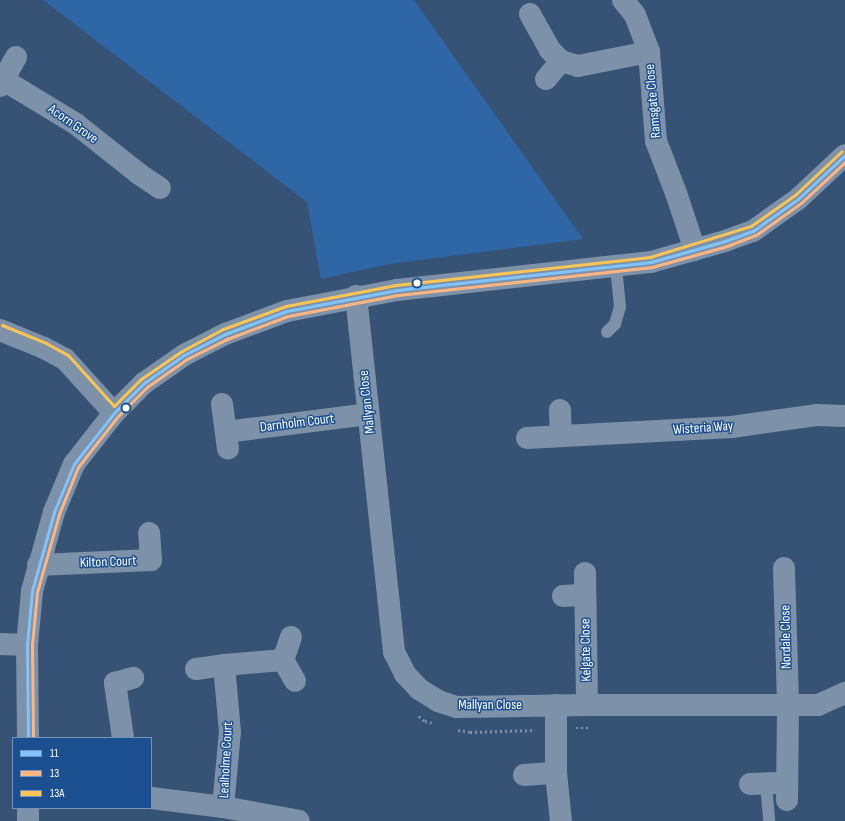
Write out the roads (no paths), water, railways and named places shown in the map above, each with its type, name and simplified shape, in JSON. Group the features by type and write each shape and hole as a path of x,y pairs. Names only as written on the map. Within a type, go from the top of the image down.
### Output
{"street":[{"name":"Ramsgate Close","path":"623,0 635,15 649,52 656,142 676,193 694,250"},
{"path":"530,14 550,50 561,61 578,66 649,52"},
{"name":"Acorn Grove","path":"16,57 1,82 76,124 137,183 160,188"},
{"path":"546,79 561,61"},
{"path":"28,737 27,645 32,591 54,512 74,464 114,413 144,383 184,355 225,334 287,311 356,296 397,290 616,267 650,262 753,231 798,199 845,155"},
{"name":"Mallyan Close","path":"356,296 394,652 405,674 419,689 438,701 457,707 556,705 818,705 845,693"},
{"path":"0,330 44,348 65,359 114,413"},
{"name":"Darnholm Court","path":"222,404 227,440 368,414"},
{"path":"560,410 561,436"},
{"name":"Wisteria Way","path":"527,438 732,427 816,415 845,416"},
{"name":"Kilton Court","path":"38,565 151,560 148,532"},
{"name":"Nordale Close","path":"758,784 787,792 788,706 784,568"},
{"name":"Kelgate Close","path":"585,572 587,705"},
{"path":"563,596 585,595"},
{"path":"282,660 291,636"},
{"path":"0,644 27,645"},
{"path":"196,669 282,660"},
{"path":"282,660 295,681"},
{"name":"Lealholme Court","path":"223,807 230,732 224,665"},
{"path":"123,737 115,683 133,678"},
{"path":"556,705 556,773 561,821"},
{"path":"524,775 556,773"},
{"path":"152,798 223,807 299,821"},
{"path":"28,809 28,821"}],"lane":[{"path":"608,332 615,324 620,307 616,267"},
{"path":"758,784 769,821"}]}
